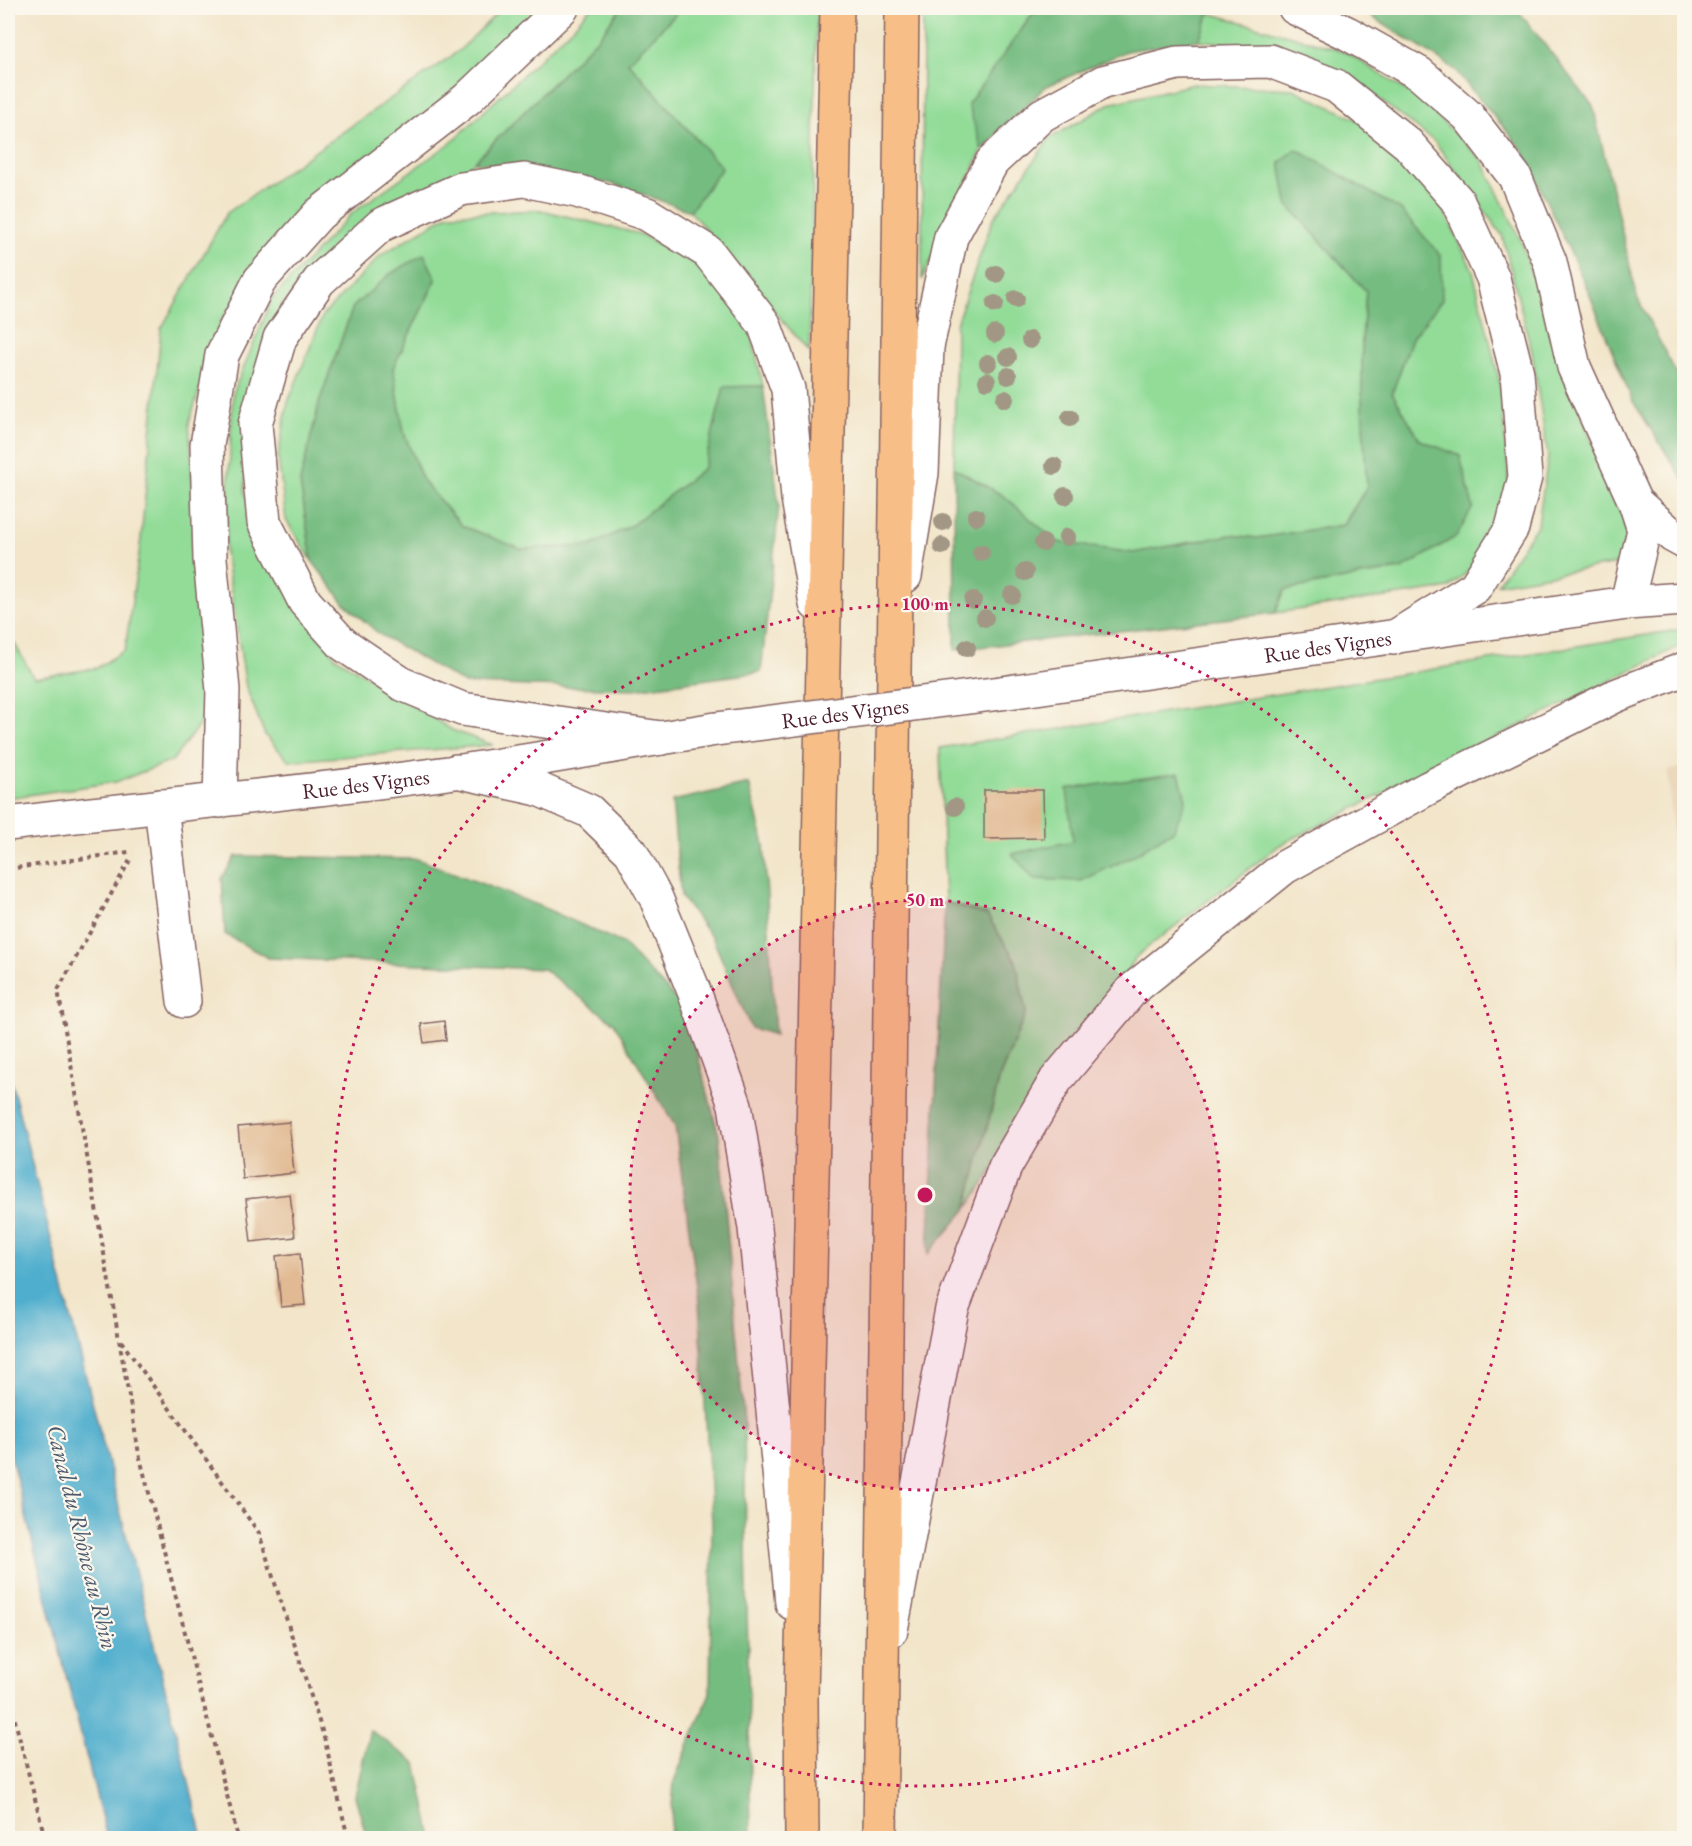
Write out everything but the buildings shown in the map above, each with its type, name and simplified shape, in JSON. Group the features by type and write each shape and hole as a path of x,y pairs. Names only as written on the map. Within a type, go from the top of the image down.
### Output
{"main road":[{"path":"802,1839 801,1697 837,8"},
{"path":"880,1839 902,8"}],"street":[{"path":"220,801 223,690 210,559 207,444 222,355 260,280 320,214 467,99 562,8"},
{"path":"1295,8 1347,33 1420,74 1468,116 1515,177 1550,262 1574,367 1635,502 1644,530 1626,603"},
{"path":"895,630 922,473 927,347 951,237 992,162 1042,115 1103,82 1177,63 1270,61 1336,86 1408,144 1457,200 1493,278 1517,373 1524,477 1512,528 1475,587 1392,638"},
{"path":"661,738 462,709 402,684 343,644 305,602 264,522 255,424 280,338 319,281 381,225 461,189 524,180 577,191 647,214 708,252 764,324 788,389 798,498 823,646"},
{"path":"1635,502 1673,536 1684,542"},
{"name":"Rue des Vignes","path":"8,824 220,801 456,771 716,729 1001,693 1626,603 1684,599"},
{"path":"882,1678 952,1309 1005,1167 1056,1080 1132,990 1285,867 1428,788 1615,696 1684,669"},
{"path":"456,771 538,789 589,811 631,852 656,898 694,991 735,1105 755,1228 801,1697"},
{"path":"161,806 184,1001"}],"path":[{"path":"161,806 58,990 139,1454 238,1839"},
{"path":"119,1338 259,1533 324,1737 348,1839"},
{"path":"8,1693 45,1839"}],"shaded area":[{"path":"1684,767 1684,1008 1668,770"}],"green space":[{"path":"502,8 545,8 457,91 283,236 222,319 189,423 209,685 200,724 172,761 116,782 8,798 8,632 34,678 97,668 125,650 141,539 161,329 227,213 460,50"},
{"path":"590,8 621,8 599,37 474,162 462,172 347,239 281,306 249,394 245,493 334,656 452,730 493,745 289,761 265,735 246,687 225,552 233,393 272,299 352,213 452,142"},
{"path":"621,8 682,8 628,62 722,168 690,211 614,184 474,162 599,37"},
{"path":"682,8 817,8 809,352 690,211 722,168 628,62"},
{"path":"923,8 1037,8 1010,45 982,150 922,280"},
{"path":"1037,8 1199,8 1209,13 1199,40 1127,51 1045,87 982,150 968,104"},
{"path":"1352,8 1516,8 1593,106 1637,297 1684,389 1684,481 1632,400 1587,288 1522,149 1453,68 1366,13"},
{"path":"1209,13 1345,51 1422,101 1482,160 1521,241 1561,363 1625,524 1628,551 1622,563 1497,584 1538,524 1548,457 1532,352 1502,235 1435,142 1351,78 1304,53 1199,40"},
{"path":"1194,84 1293,89 1358,120 1438,198 1473,271 1500,384 1509,482 1481,560 1449,588 1275,613 1285,590 1404,568 1460,456 1420,440 1392,393 1413,336 1442,300 1287,204 1366,291 1362,340 1362,406 1367,487 1343,525 1257,538 1230,535 1133,553 1056,542 1004,496 954,468 956,324 993,219 1049,139 1109,104"},
{"path":"1296,149 1401,210 1441,256 1442,300 1413,336 1392,393 1420,440 1460,456 1473,507 1457,536 1404,568 1285,590 1275,613 955,650 954,468 1004,496 1057,542 1133,553 1230,535 1257,538 1344,525 1367,487 1362,406 1362,340 1366,291 1287,204 1280,163"},
{"path":"541,210 640,234 705,269 750,328 763,386 724,387 704,468 632,525 591,546 521,550 462,526 423,481 404,433 393,368 436,280 424,255 390,274 353,307 320,400 300,482 312,561 286,520 278,457 288,402 323,315 381,255 449,214"},
{"path":"424,254 436,279 393,368 404,433 423,481 462,526 521,549 591,546 632,525 704,468 724,387 763,386 779,506 761,672 634,689 465,684 379,634 345,604 312,561 300,482 320,400 353,307 390,274"},
{"path":"1684,629 1684,644 1280,845 1138,955 966,1210 1000,1076 1026,1013 987,915 945,902 940,748"},
{"path":"1179,773 1186,800 1174,830 1131,857 1081,881 1034,879 1012,854 1073,841 1067,789"},
{"path":"749,784 764,845 775,1035 751,1028 713,939 681,897 672,801"},
{"path":"236,856 417,859 540,906 622,943 686,1010 719,1136 744,1422 751,1838 670,1838 674,1781 710,1693 712,1522 699,1302 675,1126 614,1023 543,969 268,958 225,934 222,878"},
{"path":"945,902 987,915 1016,961 1026,1013 1000,1076 966,1210 928,1254"},
{"path":"370,1730 416,1763 432,1838 367,1838 355,1796"}],"water":[{"name":"Canal du Rhône au Rhin","path":"8,1067 203,1838 107,1838 8,1445"}]}
